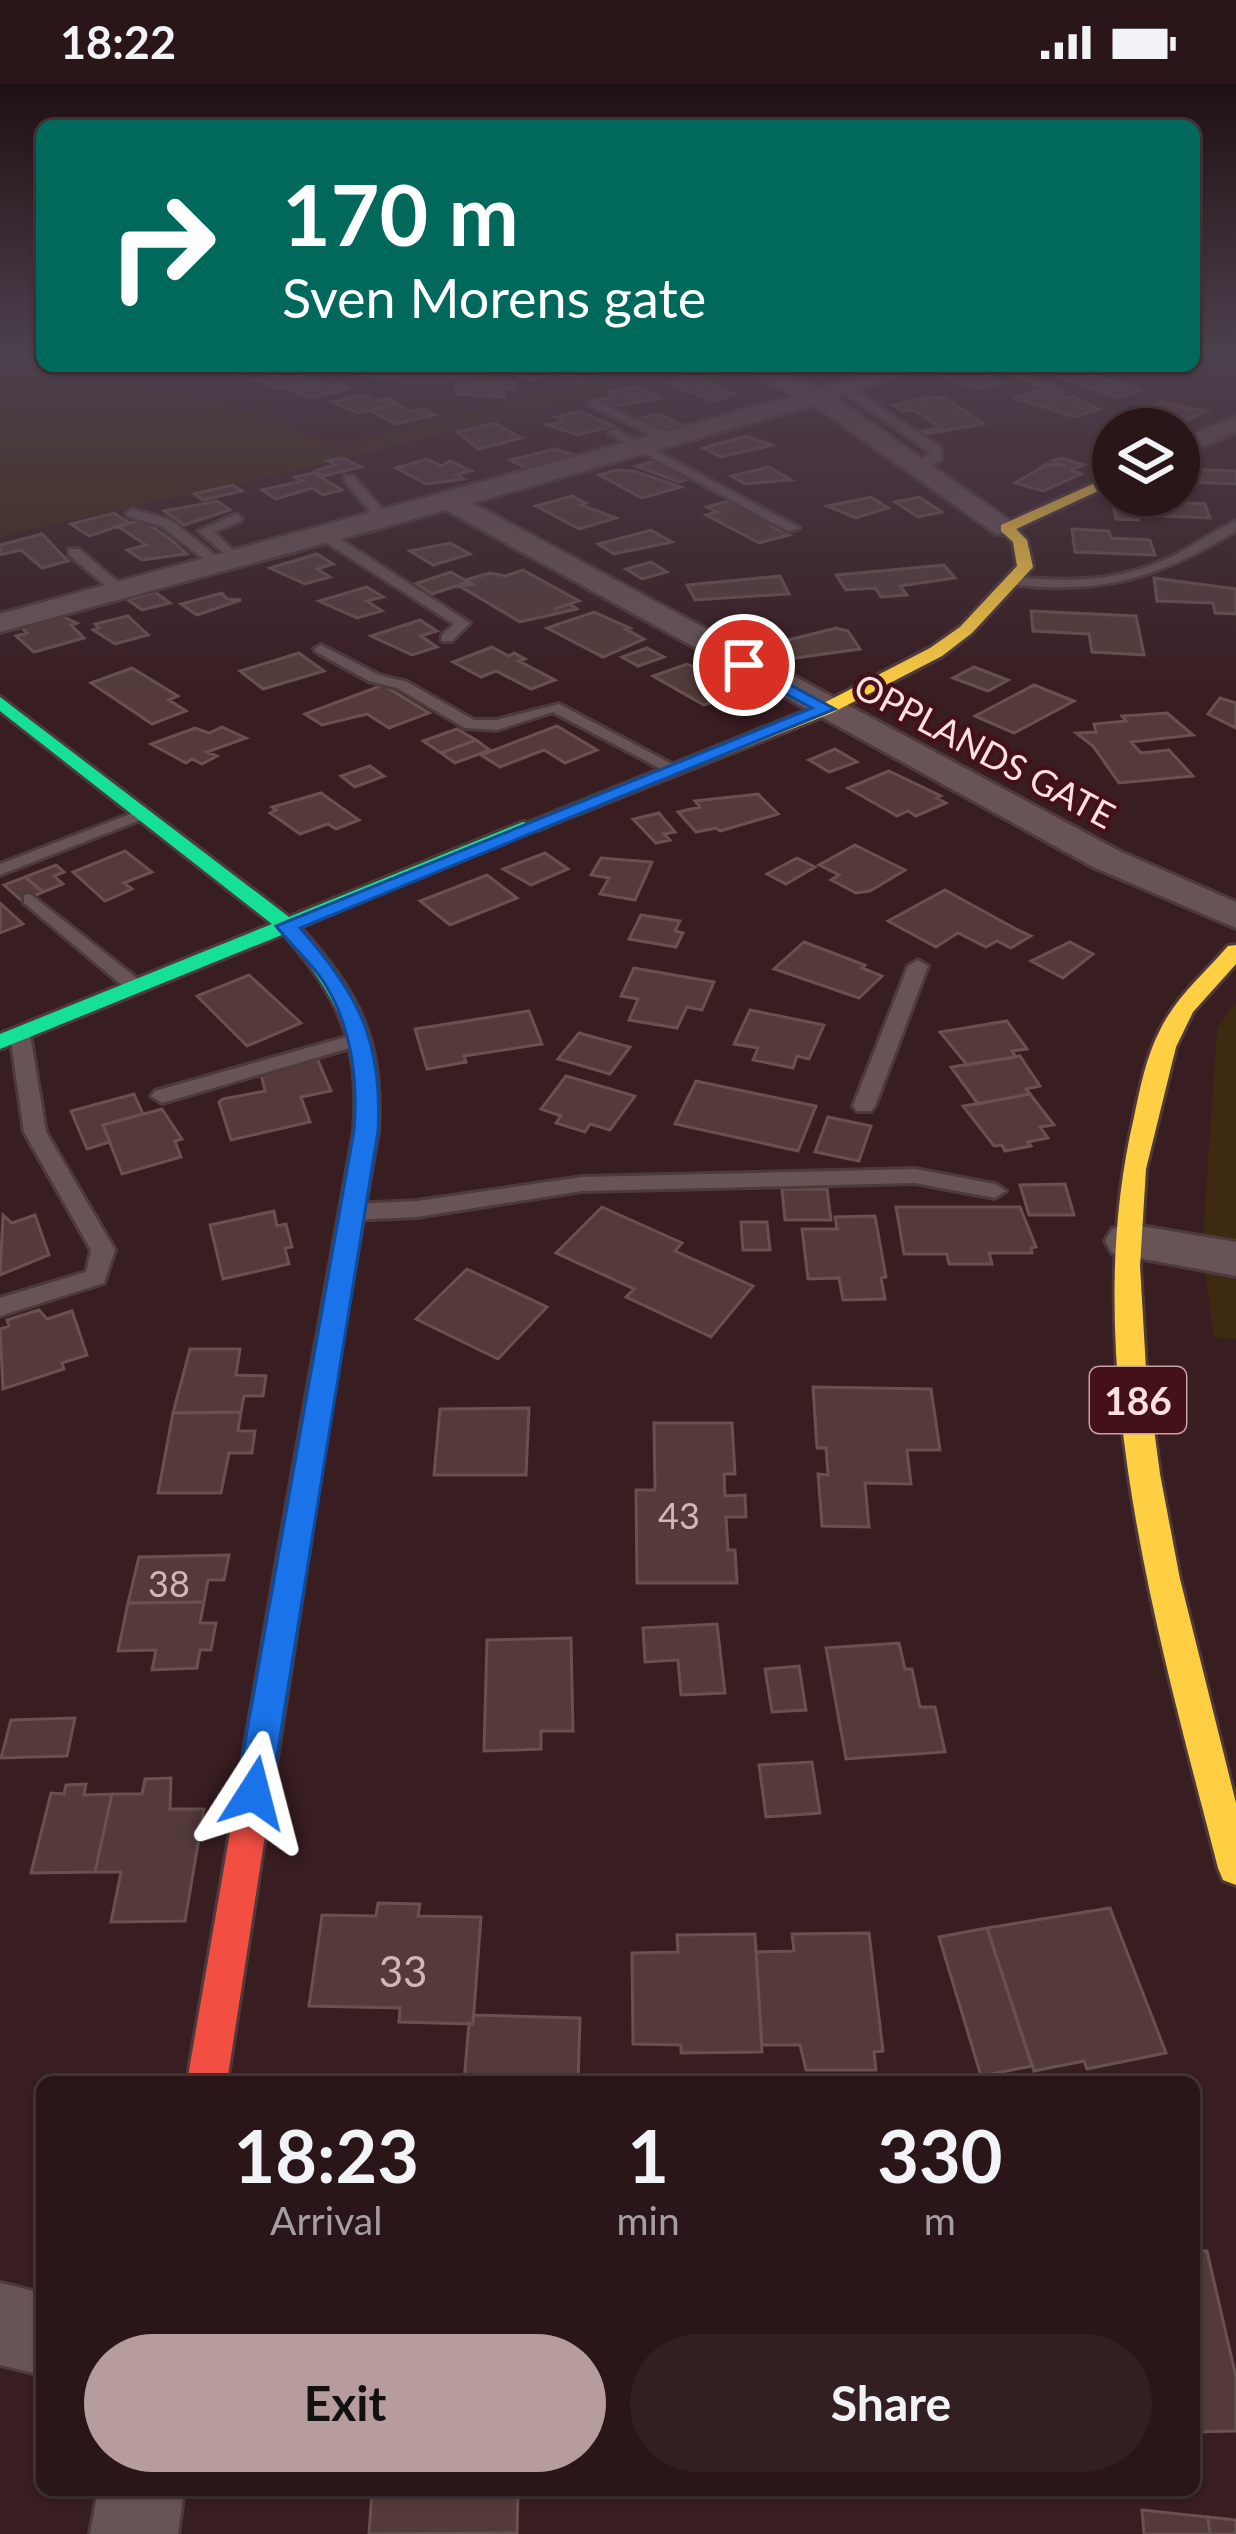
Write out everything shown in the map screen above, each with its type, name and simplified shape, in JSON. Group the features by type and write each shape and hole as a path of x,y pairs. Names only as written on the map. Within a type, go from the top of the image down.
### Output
{"street":[{"path":"0,623 571,468"},
{"path":"10,1038 826,709 936,652 1016,581 1025,567 1020,540 920,468"},
{"path":"1006,528 1092,489"},
{"name":"OPPLANDS GATE","path":"451,502 1106,859 1236,916"},
{"path":"0,702 287,926 333,977 360,1039 369,1090 208,2076"},
{"name":"186","path":"1236,951 1182,1013 1149,1079 1132,1168 1129,1241 1135,1372 1148,1492 1176,1638 1236,1868"},
{"path":"1129,1241 1236,1259"},
{"path":"0,2324 36,2333"},
{"path":"134,2534 140,2496"}],"lane":[{"path":"681,468 793,528"},
{"path":"349,479 384,519"},
{"path":"132,513 166,523 227,561"},
{"path":"227,561 205,531 236,518"},
{"path":"1016,581 1072,588 1142,576 1236,525"},
{"path":"324,536 463,623 447,638"},
{"path":"74,552 118,590"},
{"path":"321,649 374,678 402,685 472,725 497,725 554,706 675,770"},
{"path":"0,870 144,815"},
{"path":"30,899 136,987"},
{"path":"864,1106 918,966"},
{"path":"0,1307 96,1277 103,1250 35,1132 10,1038"},
{"path":"162,1096 360,1039"},
{"path":"351,1212 417,1209 581,1184 915,1176 995,1191"}],"shaded area":[{"path":"0,468 302,468 0,537"},
{"path":"1236,1002 1236,1339 1214,1338 1202,1252 1217,1029"}],"building":[{"path":"324,468 356,468 324,476 315,471"},
{"path":"397,468 471,471 457,475 464,479 426,484"},
{"path":"642,468 671,468 692,478 679,482"},
{"path":"771,468 791,480 745,484 731,476"},
{"path":"1040,468 1075,468 1071,470 1081,474 1043,491 1015,483"},
{"path":"617,470 681,487 642,498 599,475"},
{"path":"1200,470 1236,471 1236,484 1200,482"},
{"path":"314,473 342,490 323,495 312,488 276,499 262,490 302,481 295,477"},
{"path":"233,485 242,491 203,500 194,494"},
{"path":"572,496 586,503 581,505 616,518 579,529 536,506"},
{"path":"871,497 888,508 856,518 827,506"},
{"path":"919,497 942,512 918,517 895,502"},
{"path":"217,501 230,510 184,525 164,511"},
{"path":"729,501 789,535 759,543 706,515 717,512 707,507"},
{"path":"1200,504 1205,504 1210,518 1161,516 1200,516"},
{"path":"114,513 129,523 89,536 71,524"},
{"path":"142,520 187,554 142,560 127,550 146,545 117,526"},
{"path":"1072,529 1150,540 1155,555 1075,552"},
{"path":"651,530 672,542 614,554 598,544"},
{"path":"42,534 68,561 42,568 21,550 0,555 0,545"},
{"path":"450,543 470,554 433,565 410,551"},
{"path":"317,554 333,564 317,569 330,577 305,584 270,568"},
{"path":"651,562 667,572 642,579 626,569"},
{"path":"944,565 955,578 900,586 907,595 881,597 875,588 846,590 836,575"},
{"path":"523,570 579,601 554,609 570,604 577,609 520,622 461,587 472,584 465,580 490,573 505,576"},
{"path":"451,572 468,582 432,594 415,584"},
{"path":"780,576 789,594 695,600 687,585"},
{"path":"1154,578 1236,589 1236,614 1215,613 1213,603 1157,601"},
{"path":"367,587 383,597 367,601 382,611 357,618 319,601"},
{"path":"155,592 170,603 142,610 128,600"},
{"path":"222,593 227,599 241,600 197,615 181,604"},
{"path":"1031,611 1136,616 1144,655 1092,652 1089,634 1033,631"},
{"path":"594,612 644,639 603,657 547,628"},
{"path":"61,616 77,623 71,625 84,638 34,652 16,636 27,633 20,626"},
{"path":"128,616 148,635 115,644 93,630 99,628 95,624"},
{"path":"420,620 437,631 421,636 437,647 412,655 371,636"},
{"path":"836,628 848,631 860,649 782,660 772,644"},
{"path":"492,647 509,656 514,653 525,659 519,661 555,680 531,689 496,671 481,677 453,662"},
{"path":"647,648 664,657 638,666 622,657"},
{"path":"299,653 324,671 263,689 240,671"},
{"path":"687,664 739,692 704,705 653,676"},
{"path":"974,667 1008,680 988,691 953,678"},
{"path":"132,668 178,696 169,700 186,711 152,724 91,683"},
{"path":"383,685 429,713 389,728 367,714 322,725 305,714"},
{"path":"1034,685 1074,701 1014,733 975,716"},
{"path":"1220,698 1236,703 1236,728 1208,714"},
{"path":"1167,713 1193,735 1131,742 1141,753 1169,750 1193,776 1119,783 1093,746 1076,733 1096,732 1094,724 1126,721 1122,716"},
{"path":"557,726 597,750 565,763 544,750 500,767 481,755"},
{"path":"222,727 246,738 207,752 217,756 202,764 192,759 186,763 151,744 195,728 209,733"},
{"path":"457,729 476,740 441,753 423,741"},
{"path":"476,740 490,750 455,763 441,753"},
{"path":"835,749 857,762 829,772 809,760"},
{"path":"370,766 384,776 355,787 341,776"},
{"path":"889,771 941,796 937,798 946,803 916,816 908,811 897,816 848,788"},
{"path":"321,793 359,820 300,834 270,813 276,810 272,807"},
{"path":"758,794 778,814 720,831 696,832 678,812 700,807 695,801"},
{"path":"659,813 675,832 664,834 670,840 656,843 633,819"},
{"path":"855,845 905,870 870,891 856,893 831,880 839,875 819,865"},
{"path":"125,851 152,872 124,883 132,889 105,901 73,872"},
{"path":"545,853 568,869 531,885 503,869"},
{"path":"601,858 652,862 635,900 600,894 609,878 591,875"},
{"path":"797,858 815,867 786,884 767,874"},
{"path":"56,865 64,872 54,876 63,884 43,892 25,877"},
{"path":"487,875 517,898 450,925 420,901"},
{"path":"25,877 43,892 22,901 4,885"},
{"path":"945,890 1031,936 1011,948 997,941 986,947 958,933 936,947 888,921"},
{"path":"0,903 23,924 0,933"},
{"path":"641,915 680,921 675,931 683,933 676,947 629,939"},
{"path":"804,942 882,976 859,998 774,969"},
{"path":"1070,942 1093,954 1063,978 1031,961"},
{"path":"634,968 714,982 702,1010 687,1007 677,1028 629,1020 638,999 621,996"},
{"path":"249,975 301,1023 247,1046 197,996"},
{"path":"750,1010 824,1025 809,1059 797,1056 793,1068 753,1060 758,1048 734,1044"},
{"path":"529,1011 542,1044 464,1056 466,1062 427,1069 415,1029"},
{"path":"1007,1021 1027,1049 1012,1051 1016,1057 967,1065 940,1032"},
{"path":"579,1033 630,1047 610,1074 558,1059"},
{"path":"1020,1056 1040,1086 1026,1089 1030,1094 978,1104 951,1067"},
{"path":"317,1058 331,1091 301,1097 310,1122 231,1140 219,1102 265,1091 260,1070"},
{"path":"566,1076 635,1096 610,1130 590,1124 585,1132 556,1123 561,1116 541,1109"},
{"path":"696,1081 816,1106 798,1151 675,1124"},
{"path":"134,1094 143,1114 103,1125 110,1142 87,1149 71,1111"},
{"path":"1030,1094 1054,1125 1040,1127 1048,1138 1005,1151 1002,1145 994,1146 963,1106"},
{"path":"162,1109 182,1139 175,1141 181,1157 122,1174 103,1125"},
{"path":"828,1117 871,1126 859,1161 815,1152"},
{"path":"1065,1184 1074,1215 1029,1215 1020,1185"},
{"path":"782,1189 827,1189 831,1220 785,1220"},
{"path":"602,1207 682,1243 675,1251 753,1286 711,1337 626,1297 634,1289 556,1253"},
{"path":"896,1207 1020,1207 1036,1247 1031,1248 1032,1253 989,1253 992,1264 949,1264 947,1254 904,1254"},
{"path":"274,1211 277,1226 286,1224 292,1247 285,1248 289,1264 223,1279 210,1225"},
{"path":"3,1215 12,1223 35,1215 49,1255 0,1275"},
{"path":"875,1216 886,1277 881,1278 885,1299 843,1300 839,1278 808,1279 802,1229 837,1229 835,1217"},
{"path":"741,1222 767,1222 770,1250 743,1250"},
{"path":"467,1269 547,1307 498,1359 416,1319"},
{"path":"39,1310 47,1319 72,1311 87,1355 62,1363 64,1369 3,1389 0,1329 9,1326 7,1320"},
{"path":"190,1349 240,1349 236,1375 266,1376 263,1396 244,1396 241,1412 173,1413"},
{"path":"813,1387 931,1389 940,1450 907,1450 911,1484 865,1483 869,1527 822,1526 818,1474 828,1475 826,1448 817,1448"},
{"path":"529,1408 526,1475 434,1475 440,1409"},
{"path":"241,1412 238,1431 255,1431 252,1453 229,1453 221,1493 158,1493 173,1413"},
{"path":"654,1423 732,1423 735,1474 724,1474 725,1496 745,1495 746,1517 726,1517 737,1583 637,1583 636,1490 655,1490"},
{"path":"229,1555 224,1580 208,1580 204,1602 128,1603 139,1557"},
{"path":"204,1602 200,1623 216,1623 211,1650 200,1650 197,1668 152,1670 156,1650 118,1651 128,1603"},
{"path":"717,1624 725,1693 681,1695 678,1660 645,1662 643,1628"},
{"path":"571,1638 573,1731 541,1731 541,1749 484,1751 487,1640"},
{"path":"899,1643 905,1669 912,1669 920,1707 935,1707 945,1752 846,1759 826,1648"},
{"path":"799,1666 806,1710 772,1712 765,1669"},
{"path":"75,1718 67,1756 1,1758 11,1720"},
{"path":"812,1762 820,1813 766,1817 759,1765"},
{"path":"171,1778 170,1809 204,1809 185,1921 111,1922 121,1872 95,1872 112,1794 142,1794 145,1779"},
{"path":"86,1784 84,1795 112,1794 95,1872 31,1873 51,1793 64,1794 66,1785"},
{"path":"378,1903 420,1904 418,1916 481,1917 473,2024 399,2022 400,2008 309,2006 322,1915 376,1916"},
{"path":"1110,1908 1166,2053 1087,2069 1084,2061 1034,2071 987,1928"},
{"path":"987,1928 1032,2066 981,2076 939,1937"},
{"path":"869,1933 883,2051 874,2052 876,2070 806,2070 800,2045 762,2045 756,1952 794,1951 792,1934"},
{"path":"755,1934 762,2052 681,2053 681,2045 633,2044 632,1953 678,1952 677,1935"},
{"path":"473,2015 580,2018 578,2076 465,2076 469,2023 473,2024"},
{"path":"1200,2251 1207,2251 1236,2377 1236,2431 1200,2432"},
{"path":"372,2496 518,2496 517,2533 369,2534"},
{"path":"1142,2510 1208,2517 1210,2534 1144,2534"},
{"path":"1208,2517 1236,2520 1236,2534 1210,2534"}],"traffic: fast":[{"path":"0,702 287,925 333,977 353,1015 369,1090 366,1131 296,1537"},
{"path":"0,1042 530,826"}],"traffic: slow":[{"path":"530,826 826,709 936,652 966,630 1025,567 1020,540 1006,528 1092,489"},
{"path":"1236,951 1185,1008 1164,1047 1134,1169 1127,1266 1132,1369 1164,1579 1236,1868"}],"traffic: jam":[{"path":"208,2076 296,1537"}],"route":[{"path":"254,1793 366,1131 369,1090 353,1016 333,977 287,926 826,709 744,665"}]}
